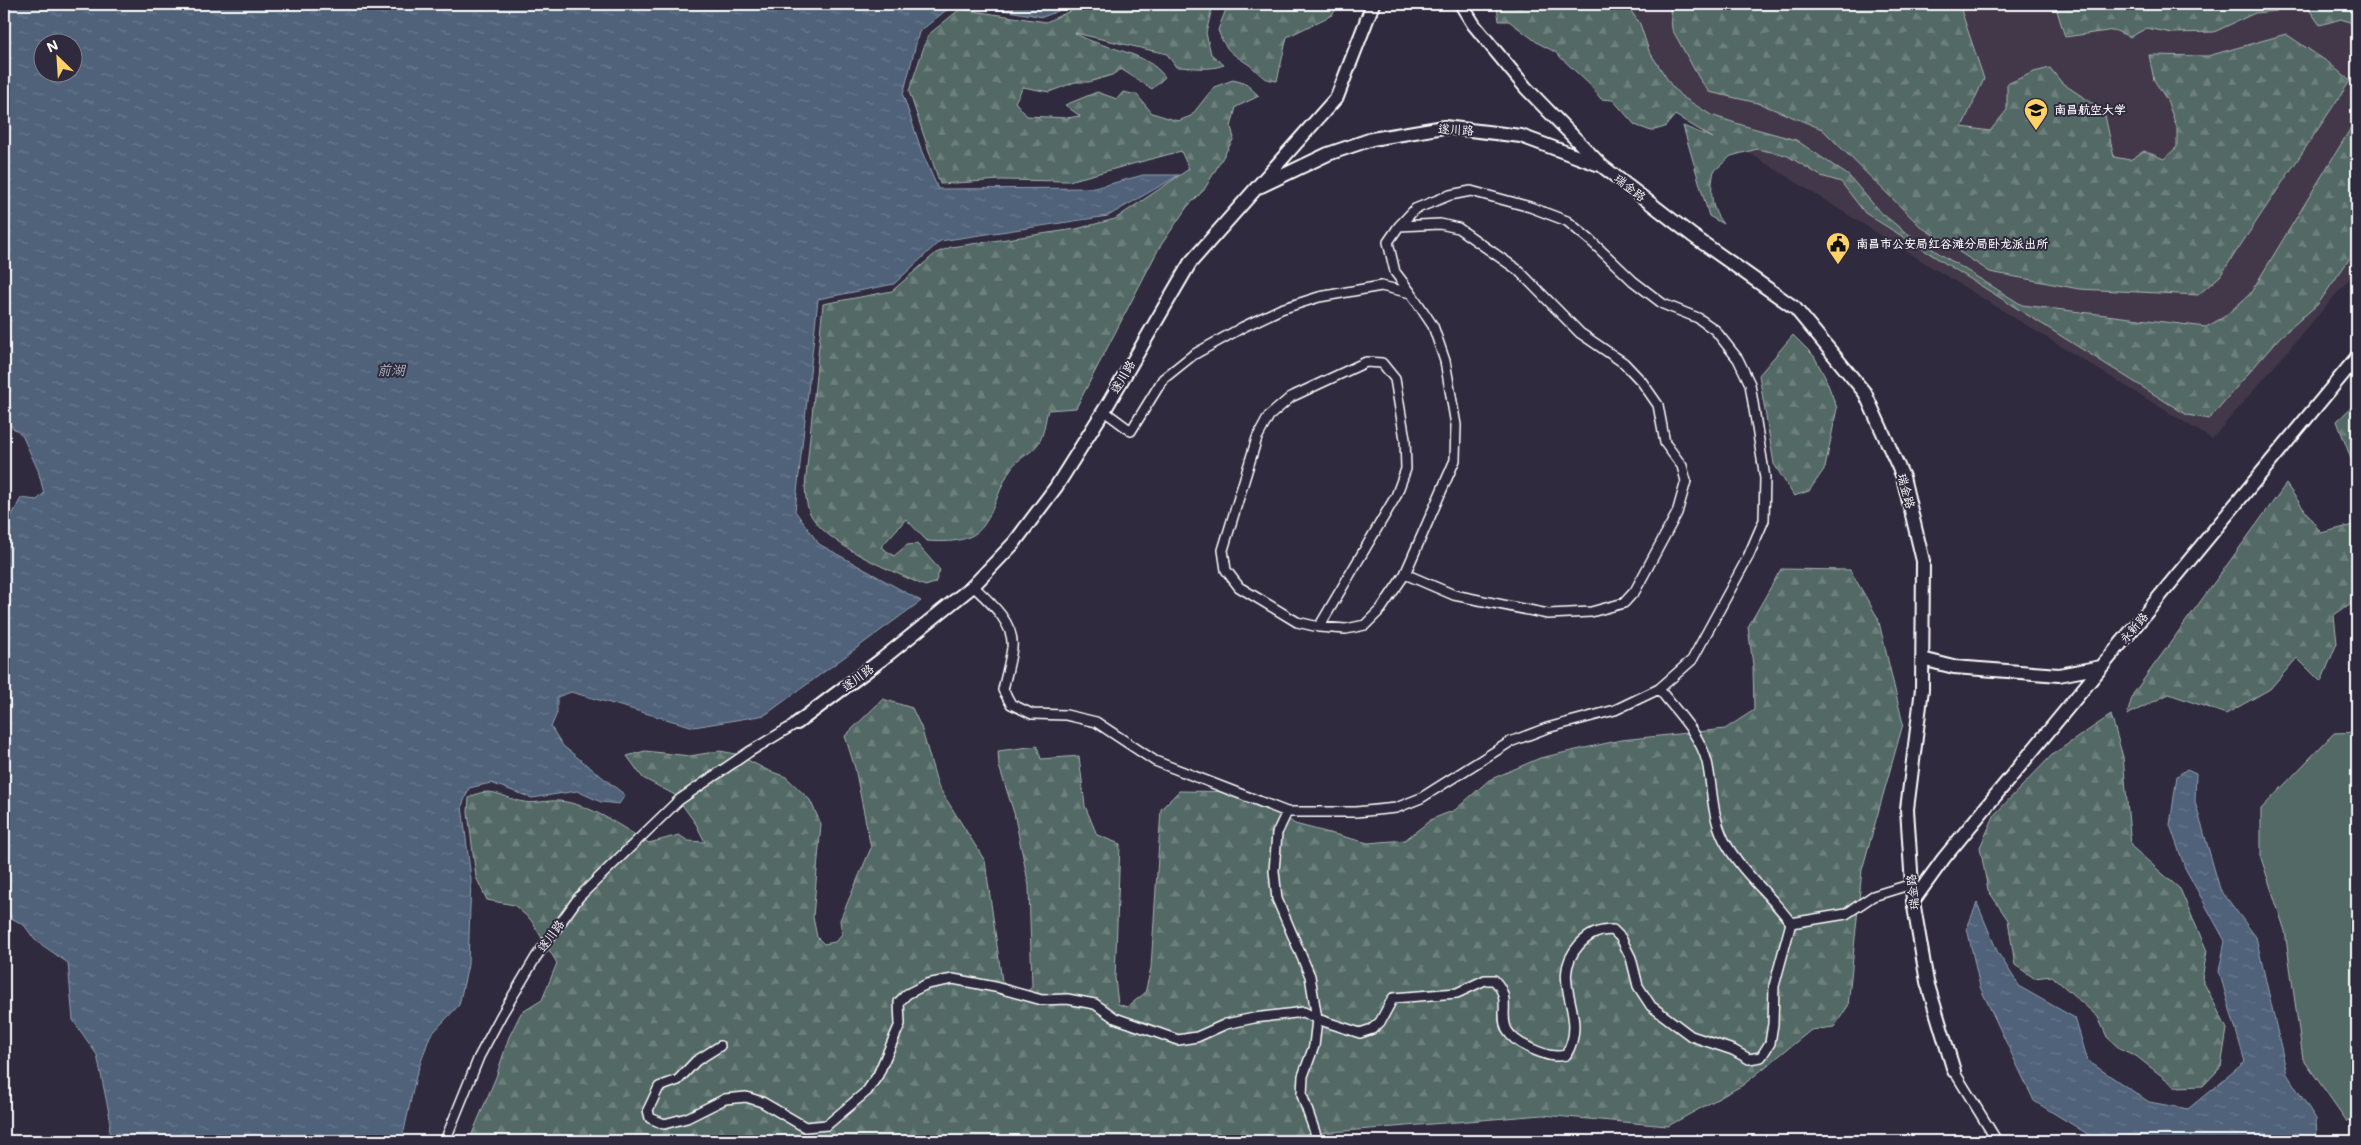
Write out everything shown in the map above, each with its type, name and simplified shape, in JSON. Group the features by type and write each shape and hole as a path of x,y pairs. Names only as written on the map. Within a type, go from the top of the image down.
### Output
{"street":[{"name":"遂川路","path":"445,1141 479,1057 502,1014 536,957 579,897 680,800 749,752 796,723 882,660 973,586 1014,543 1056,487 1104,411 1190,263 1337,96 1373,4"},
{"name":"瑞金路","path":"1461,4 1474,25 1526,88 1602,166 1693,236 1795,308 1865,393 1903,477 1923,561 1922,689 1907,809 1913,901 1927,982 1954,1071 1996,1141"},
{"name":"遂川路","path":"1256,189 1328,154 1372,139 1444,127 1521,136 1602,166"},
{"path":"973,586 993,606 1008,626 1012,646 1003,690 1012,704 1032,714 1066,715 1096,722 1155,761 1287,812 1356,812 1396,808 1421,798 1510,742 1547,728 1615,710 1659,689 1692,660 1748,557 1764,520 1766,478 1750,384 1738,358 1715,330 1698,318 1662,304 1633,281 1590,240 1566,221 1530,207 1471,191 1450,195 1415,209 1399,226 1388,242 1395,272 1433,326 1442,352 1456,425 1455,460 1405,574 1381,609 1365,624 1346,629 1319,627 1297,622 1239,587 1226,570 1223,550 1257,438 1269,416 1291,397 1366,362 1382,363 1395,379 1405,439 1406,469 1396,496 1319,627"},
{"path":"1399,226 1440,224 1458,228 1518,270 1580,333 1624,364 1642,382 1658,405 1666,443 1682,466 1686,481 1677,513 1635,591 1624,603 1590,612 1548,614 1454,595 1405,574"},
{"path":"1104,411 1131,432 1163,379 1194,355 1243,327 1281,309 1319,297 1380,286 1411,293"},
{"name":"永新路","path":"1913,901 1937,866 2357,357"},
{"path":"1922,659 1954,667 2059,676 2101,667"},
{"path":"1659,689 1700,742 1707,762 1712,809 1724,840 1751,879 1776,902 1791,923"},
{"path":"1287,812 1277,833 1274,871 1277,898 1310,976 1317,1019 1314,1046 1304,1076 1302,1094 1318,1141"},
{"path":"1791,923 1846,914 1873,896 1912,884"},
{"path":"720,1046 696,1061 678,1080 659,1087 648,1110 650,1118 664,1124 687,1118 725,1100 746,1096 762,1102 805,1127 827,1125 862,1096 878,1076 900,1024 899,1002 907,994 927,984 953,979 995,986 1042,1000 1067,999 1095,1004 1114,1018 1178,1040 1197,1038 1226,1024 1254,1018 1304,1012 1317,1019 1360,1032 1372,1029 1380,1022 1393,998 1450,995 1485,980 1494,980 1501,987 1504,996 1503,1023 1507,1032 1517,1042 1547,1055 1558,1057 1566,1055 1571,1046 1575,1022 1565,971 1571,954 1585,938 1601,930 1613,930 1621,938 1631,958 1638,986 1651,1006 1691,1036 1733,1050 1749,1059 1761,1057 1770,1043 1773,1024 1774,986 1791,923"}],"shaded area":[{"name":"南昌航空大学","path":"1511,4 2357,4 2357,270 2212,439 1917,258"}],"green space":[{"path":"1086,4 1213,4 1206,33 1211,54 1224,65 1206,68 1176,67 1167,54 1075,33 1086,39 1134,55 1156,68 1165,77 1152,89 1121,69 1112,75 1089,82 1075,82 1049,92 1023,87 1015,102 1027,116 1067,118 1080,116 1065,105 1097,92 1117,99 1123,92 1137,95 1152,113 1178,121 1191,116 1214,87 1233,80 1245,83 1259,96 1236,107 1231,127 1234,138 1204,190 1187,207 1159,248 1076,408 1048,410 1040,441 1035,448 1010,470 984,525 976,533 965,539 927,541 906,519 881,547 894,556 907,545 917,544 940,570 935,583 925,586 880,566 834,539 821,528 809,510 805,487 823,304 892,291 936,253 951,247 1076,229 1115,219 1189,169 1181,151 1069,181 1001,180 940,184 909,91 928,35 960,9 1046,22"},
{"path":"1228,4 1340,4 1332,15 1287,37 1277,81 1263,77 1226,47 1218,30"},
{"path":"1492,4 1626,4 1640,24 1649,51 1671,85 1681,96 1711,115 1796,140 1849,176 1879,211 1905,232 2022,305 2206,327 2224,317 2250,294 2357,118 2357,248 2318,304 2280,337 2209,419 2187,415 1865,213 1841,182 1821,176 1786,155 1757,149 1731,156 1714,171 1713,178 1713,205 1723,224 1709,216 1683,126 1713,138 1675,115 1665,127 1651,131 1635,125 1613,100 1601,99 1590,85 1555,52 1538,43 1509,21 1499,21 1497,7"},
{"path":"1663,4 1959,4 1984,79 1962,127 1990,131 2007,110 2007,84 2034,72 2050,68 2062,83 2104,111 2114,157 2130,160 2144,151 2164,159 2177,147 2177,128 2167,100 2154,80 2149,55 2208,56 2286,34 2329,63 2350,81 2220,276 2198,295 2079,289 1990,272 1921,227 1822,129 1758,103 1709,92 1699,78 1672,29 1670,9"},
{"path":"2055,4 2273,4 2277,11 2255,13 2214,32 2172,33 2147,28 2130,37 2114,30 2065,37"},
{"path":"2305,4 2357,4 2357,51 2353,41 2355,24 2341,19 2320,25"},
{"path":"1793,335 1814,356 1825,377 1837,408 1825,468 1809,491 1794,496 1774,464 1759,375"},
{"path":"2357,402 2357,475 2337,421"},
{"path":"2286,484 2321,533 2357,524 2357,599 2334,615 2337,643 2321,682 2297,658 2270,689 2226,714 2169,694 2127,715 2133,694"},
{"path":"1781,569 1850,570 1878,618 1903,724 1862,870 1848,1006 1834,1027 1811,1030 1743,1085 1668,1126 1543,1115 1221,1141 718,1141 713,1136 702,1141 469,1141 496,1077 509,1037 521,1013 542,1000 557,963 531,920 514,905 487,900 476,877 468,812 469,798 477,794 491,792 528,802 559,801 571,803 606,817 649,843 679,835 688,841 705,842 696,824 675,795 643,778 627,756 645,751 690,756 720,751 736,754 767,770 786,777 810,800 821,824 813,917 817,937 824,944 835,942 842,934 840,920 871,848 855,768 845,736 883,699 912,708 921,727 938,786 985,861 1002,981 1011,991 1024,994 1032,987 1029,886 1014,813 999,766 998,751 1037,746 1041,759 1079,756 1085,806 1097,835 1120,844 1115,978 1118,1004 1127,1007 1145,993 1151,968 1161,809 1179,791 1249,792 1295,824 1368,843 1405,840 1432,819 1455,810 1489,780 1540,758 1621,740 1725,729 1754,710 1753,665 1748,627"},
{"path":"2111,715 2123,757 2131,846 2180,889 2207,951 2202,979 2227,1029 2221,1067 2203,1086 2176,1087 2136,1056 2119,1048 2107,1037 2098,1017 2052,976 2034,978 2015,965 2008,920 1988,890 1980,847 1995,814 2053,754"},
{"path":"2357,732 2357,1121 2346,1120 2303,1059 2285,931 2261,858 2261,809 2334,733"}],"water":[{"name":"前湖","path":"4,4 954,4 919,32 903,95 922,152 938,189 1095,188 1143,175 1179,175 1108,216 940,241 894,284 818,299 795,511 819,544 921,601 765,715 694,727 571,692 557,697 557,713 551,727 563,746 625,795 619,804 601,802 577,791 532,798 491,783 469,788 462,806 471,879 468,965 459,1005 430,1036 416,1076 404,1131 399,1141 109,1141 110,1118 97,1055 73,1020 68,963 35,940 24,925 4,914 4,527 21,498 37,500 44,493 38,470 22,435 4,421"},
{"path":"968,4 1075,4 1043,17"},
{"path":"2187,769 2196,773 2195,802 2220,889 2256,937 2287,1074 2316,1119 2317,1137 2314,1141 2099,1141 2034,1101 1980,987 1967,928 1977,903 1998,953 2020,987 2075,1018 2088,1061 2149,1102 2188,1109 2245,1062 2219,971 2225,941 2185,868 2170,825 2177,776"}],"place":[{"name":"南昌航空大学","path":"2036,131"},
{"name":"南昌市公安局红谷滩分局卧龙派出所","path":"1838,265"}]}
